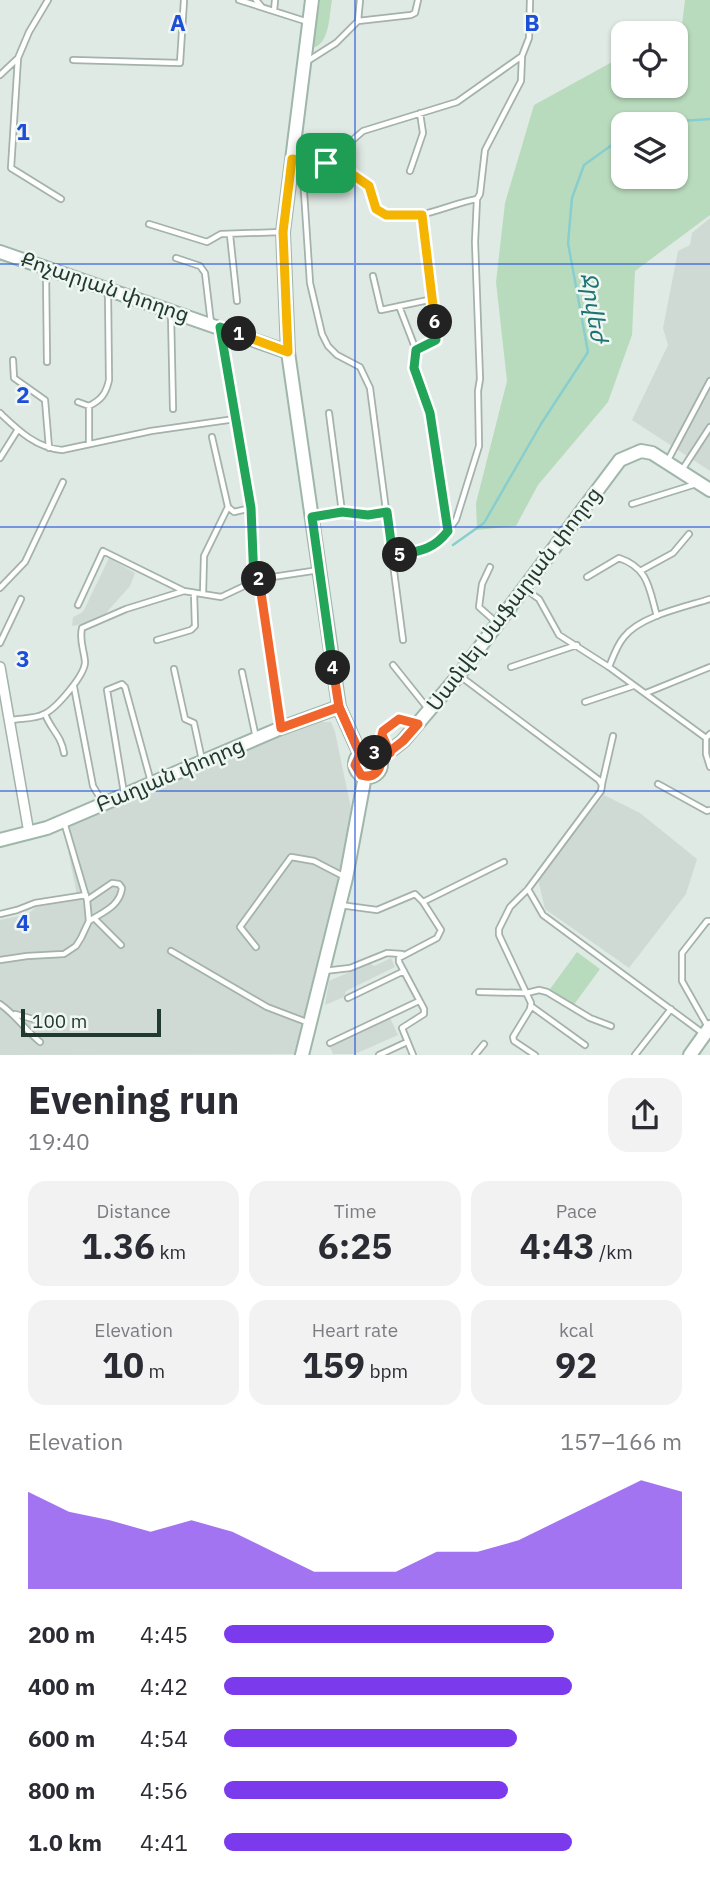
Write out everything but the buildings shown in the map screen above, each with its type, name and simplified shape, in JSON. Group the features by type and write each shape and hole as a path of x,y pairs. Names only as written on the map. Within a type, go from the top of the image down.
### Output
{"street":[{"path":"312,0 303,65 297,160 283,232 288,352 339,707 360,754 355,765 358,772 373,776 379,771 385,756 371,751 360,754"},
{"name":"Քոչարյան փողոց","path":"0,252 288,352"},
{"name":"Սամվել Սաֆարյան փողոց","path":"385,756 418,724 459,675 620,460 641,451 667,461"},
{"path":"667,461 706,486"},
{"path":"0,667 29,834"},
{"name":"Բաղյան փողոց","path":"0,840 29,834 281,728 339,707"},
{"path":"302,1055 346,878 365,776"},
{"path":"690,1055 708,1030"}],"lane":[{"path":"48,0 29,32 18,58 11,168 61,199"},
{"path":"73,60 180,63 184,0"},
{"path":"239,0 309,22"},
{"path":"256,0 263,8"},
{"path":"274,11 275,0"},
{"path":"358,21 360,0"},
{"path":"303,65 336,43 358,21 411,15 415,13 418,0"},
{"path":"393,557 429,549 440,542 456,520 479,446 480,379 475,242 477,199 480,194 485,150 521,81 522,56 529,38 530,0"},
{"path":"326,163 363,131 457,102 522,56"},
{"path":"0,75 18,58"},
{"path":"410,171 424,133 420,113"},
{"path":"402,640 370,388 365,374 353,361 337,355 322,334 310,283 297,160 339,165 369,186 376,209 386,215 422,215 477,199"},
{"path":"416,350 436,340 422,215"},
{"path":"149,224 207,242 221,234 283,232"},
{"path":"230,235 237,301"},
{"path":"176,258 200,266 205,272 251,508 256,580 281,728"},
{"path":"46,267 47,362"},
{"path":"373,276 381,310 433,299"},
{"path":"78,402 89,406 101,400 107,389 108,289"},
{"path":"399,306 416,350 414,368 430,413 448,531"},
{"path":"172,310 173,409"},
{"path":"13,360 14,379 45,400 49,449"},
{"path":"667,461 710,381"},
{"path":"89,406 89,444"},
{"path":"0,413 17,431 49,449 62,450 151,431 235,419"},
{"path":"329,413 342,512"},
{"path":"682,470 710,427"},
{"path":"0,458 17,431"},
{"path":"212,438 228,507 234,512 251,508"},
{"path":"0,588 25,562 63,482"},
{"path":"632,504 706,486"},
{"path":"203,594 204,556 228,507"},
{"path":"312,517 342,512 368,515 387,512"},
{"path":"642,570 673,553 689,534"},
{"path":"78,605 103,551 184,591 221,597 256,580 320,570"},
{"path":"587,577 620,558 642,570 657,616"},
{"path":"491,567 482,584 479,607 498,624"},
{"path":"524,589 539,599 559,635 578,645 708,736 706,754 710,767"},
{"path":"10,720 45,714 74,686 82,675 85,663 80,637 82,628 126,609 184,591"},
{"path":"157,640 191,630 195,626 194,593"},
{"path":"0,643 21,599"},
{"path":"609,667 625,635 657,616 710,599"},
{"path":"511,667 578,645"},
{"path":"393,665 429,710"},
{"path":"645,693 710,667"},
{"path":"174,669 185,719 194,723 202,761"},
{"path":"242,672 257,739"},
{"path":"459,675 599,780 602,785"},
{"path":"124,794 107,690 110,688 122,684 125,687 151,783"},
{"path":"585,702 634,685"},
{"path":"74,686 93,786 103,803"},
{"path":"45,714 49,724 62,740 64,753"},
{"path":"385,756 383,731 399,719 418,724"},
{"path":"585,1045 531,1006 498,932 510,907 528,889 601,791 613,736"},
{"path":"658,784 707,811 710,810"},
{"path":"64,820 91,919 121,945"},
{"path":"256,947 240,928 291,857 314,861 346,878"},
{"path":"423,902 504,862"},
{"path":"0,914 35,902 87,897 112,883 122,888 121,896 113,906 91,919 76,946 64,954 0,960"},
{"path":"528,889 543,915 671,1009 708,1030"},
{"path":"323,971 350,968 387,953 402,954 440,935 440,930 423,902 415,894 377,911 339,905"},
{"path":"708,1030 682,981 682,953 707,921 710,921"},
{"path":"171,951 267,1007 310,1024"},
{"path":"402,954 399,962 424,1014 402,1028 413,1055"},
{"path":"348,998 404,971"},
{"path":"479,992 547,992 590,1018 611,1026"},
{"path":"330,1043 419,1001"},
{"path":"0,1004 14,1014 25,1030 40,1042"},
{"path":"531,1006 513,1037 514,1041 535,1055"},
{"path":"635,1055 671,1009"},
{"path":"14,1014 33,1019"},
{"path":"379,1055 407,1042"},
{"path":"475,1055 484,1044"}],"shaded area":[{"path":"710,218 710,471 632,420 668,345 663,328 678,251 690,245 692,233"},
{"path":"109,558 135,573 130,586 106,613 88,623 72,626 73,617 83,612"},
{"path":"313,722 331,722 353,818 298,1054 0,1055 0,920 28,914 36,907 78,900 63,826"},
{"path":"604,795 640,813 697,859 686,894 629,968 545,909 538,879"},
{"path":"391,958 395,967 346,991 344,997 325,1005 329,981 370,963 374,966"},
{"path":"390,1018 398,1035 355,1054 333,1054 330,1047"}],"green space":[{"path":"320,0 332,0 326,35 319,45 313,48"},
{"path":"685,0 710,0 710,215 635,271 632,335 608,402 538,485 516,526 477,530 476,503 507,381 496,282 505,203 534,105 611,63 611,98 688,98 688,21 682,21"},
{"path":"577,952 600,969 573,1006 550,989"}],"waterway":[{"name":"Ջրվեժ","path":"688,121 710,119"},
{"name":"Ջրվեժ","path":"453,545 484,523 541,424 588,352 568,243 572,198 584,165 611,146"}],"route":[{"path":"326,163 292,159 283,232 288,352 220,327 251,508 254,581 259,579 279,722 281,728 339,707 360,754 371,751 380,759 390,753 418,724 399,719 383,731 382,735 390,753 380,759 379,771 369,777 361,775 356,769 355,761 360,754 348,727 339,707 312,517 342,512 368,515 387,512 393,557 429,549 440,542 448,531 430,413 414,368 416,350 436,340 436,325 422,215 386,215 376,209 369,186 339,165 326,163"}]}
